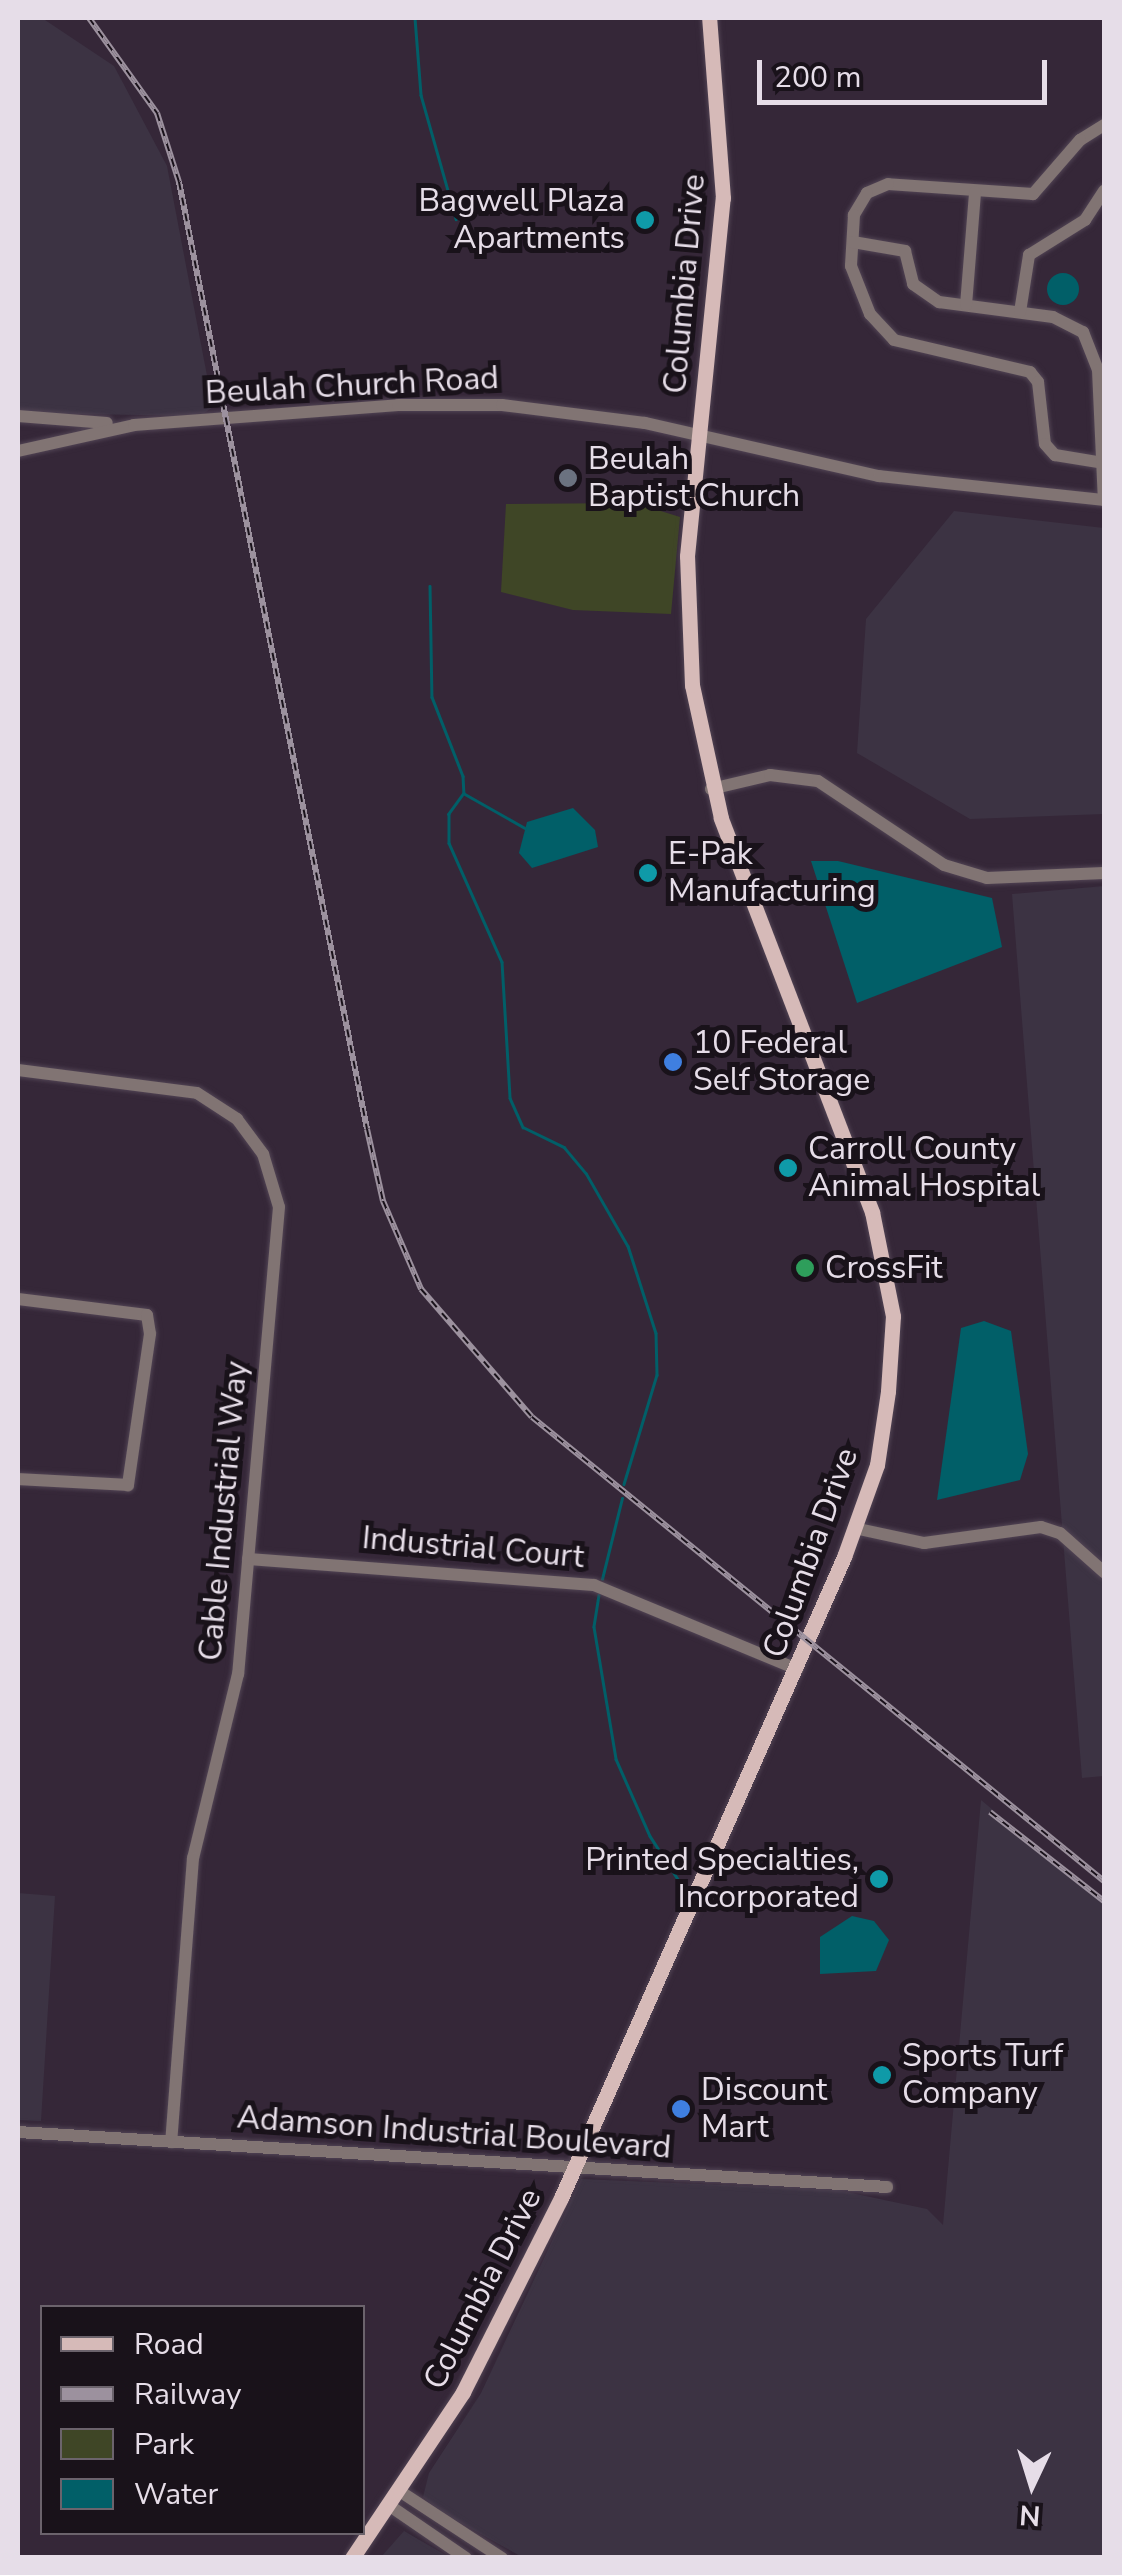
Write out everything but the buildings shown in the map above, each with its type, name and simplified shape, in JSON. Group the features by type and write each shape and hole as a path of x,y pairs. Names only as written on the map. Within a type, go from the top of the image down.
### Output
{"main road":[{"name":"Columbia Drive","path":"352,2558 401,2492 463,2392 572,2167 798,1669 877,1465 893,1316 872,1212 845,1129 711,790 687,627 700,435 723,198 721,112 709,18"}],"street":[{"path":"1104,124 1080,140 1033,194 888,184 859,204 852,242 858,292 880,328 919,350 1030,372 1038,382 1045,444 1055,455 1104,463"},
{"path":"966,305 975,192"},
{"path":"1020,312 1029,255 1085,220 1103,198"},
{"path":"852,242 905,251 913,284 924,296 1069,321 1100,357 1104,500"},
{"name":"Beulah Church Road","path":"18,450 134,425 473,404 593,414 879,476 1104,500"},
{"path":"18,416 134,425"},
{"path":"711,790 770,775 818,781 944,865 987,878 1104,872"},
{"name":"Cable Industrial Way","path":"18,1070 139,1081 196,1094 237,1119 263,1154 279,1207 238,1674 192,1858 171,2142"},
{"path":"18,1299 147,1315 132,1480 98,1487 18,1479"},
{"path":"854,1528 924,1543 1041,1527 1060,1533 1104,1572"},
{"name":"Industrial Court","path":"248,1558 594,1585 798,1669"},
{"name":"Adamson Industrial Boulevard","path":"18,2132 887,2187"},
{"path":"401,2492 502,2558"},
{"path":"390,2506 466,2558"}],"shaded area":[{"path":"18,18 42,18 114,66 167,166 213,407 200,416 18,413"},
{"path":"954,511 1104,528 1104,814 970,819 857,753 866,619"},
{"path":"1104,886 1104,1776 1082,1778 1012,894"},
{"path":"981,1800 1104,1902 1104,2557 522,2557 443,2513 423,2497 429,2473 481,2393 581,2179 837,2190 927,2209 943,2225"},
{"path":"18,1893 55,1896 41,2121 18,2120"},
{"path":"404,2531 449,2557 381,2557"}],"green space":[{"path":"635,503 680,517 671,614 573,610 501,592 506,504"}],"water":[{"path":"1063,273 1074,278 1079,289 1074,300 1063,305 1052,300 1047,289 1052,278"},
{"path":"573,808 595,830 598,847 532,868 519,853 527,822"},
{"path":"811,861 838,861 992,898 1002,947 857,1003"},
{"path":"984,1321 1011,1331 1028,1454 1020,1480 937,1500 961,1328"},
{"path":"852,1916 874,1921 889,1940 876,1971 820,1974 820,1937"}],"waterway":[{"path":"415,18 421,95 456,219"},
{"path":"430,586 432,697 463,776 464,793 449,814 449,843 502,962 510,1098 523,1127 564,1147 586,1173 628,1246 656,1333 657,1375 624,1484"},
{"path":"465,794 525,828"},
{"path":"602,1579 622,1498"},
{"path":"599,1595 594,1627 616,1759 650,1836 683,1887"}],"railway":[{"path":"89,18 157,113 179,182 367,1129 383,1201 421,1289 532,1417 1104,1881"},
{"path":"990,1812 1104,1901"}],"place":[{"name":"Bagwell Plaza Apartments","path":"645,220"},
{"name":"Beulah Baptist Church","path":"568,478"},
{"name":"E-Pak Manufacturing","path":"648,873"},
{"name":"10 Federal Self Storage","path":"673,1062"},
{"name":"Carroll County Animal Hospital","path":"788,1168"},
{"name":"CrossFit","path":"805,1268"},
{"name":"Printed Specialties, Incorporated","path":"879,1879"},
{"name":"Sports Turf Company","path":"882,2075"},
{"name":"Discount Mart","path":"681,2109"}]}
